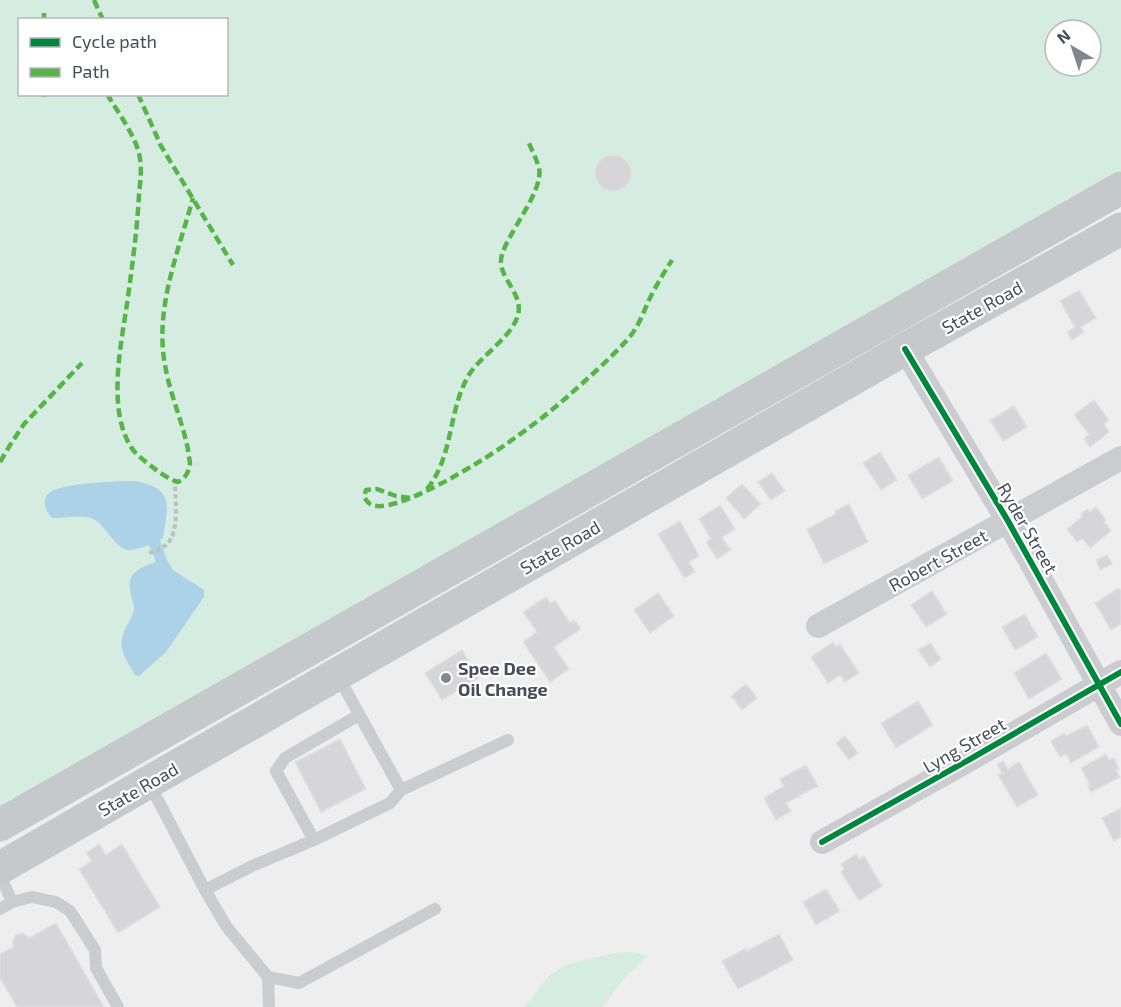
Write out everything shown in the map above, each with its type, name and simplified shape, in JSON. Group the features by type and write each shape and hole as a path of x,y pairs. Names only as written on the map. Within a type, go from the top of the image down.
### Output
{"main road":[{"name":"State Road","path":"0,825 1121,188"},
{"name":"State Road","path":"0,868 905,349 1121,229"},
{"path":"131,750 149,782"}],"street":[{"name":"Ryder Street","path":"905,349 1008,521 1121,724"},
{"name":"Robert Street","path":"818,626 1121,458"},
{"name":"Lyng Street","path":"822,842 1121,672"}],"lane":[{"path":"337,675 401,790"},
{"path":"314,840 276,771 285,758 359,715"},
{"path":"205,890 390,803 401,790 508,740"},
{"path":"149,782 226,926 268,977 269,1007"},
{"path":"0,874 12,902"},
{"path":"0,909 12,902 32,897 56,902 70,911 95,950 96,968 118,1007"},
{"path":"268,977 299,983 435,909"}],"path":[{"path":"150,553 165,547 169,542 176,516 175,481"}],"green space":[{"path":"0,0 1121,0 1121,171 0,810"},
{"path":"634,952 648,956 626,976 602,1007 524,1007 549,976 568,964 614,953"}],"water":[{"path":"134,481 147,484 162,493 167,506 163,537 160,540 166,558 173,570 204,590 204,597 166,652 139,676 135,675 125,658 122,641 134,609 130,590 131,579 141,568 156,562 149,545 126,550 95,520 79,517 52,518 46,509 45,502 49,493 65,487 89,483"}],"building":[{"path":"613,155 626,160 631,173 626,186 613,191 600,186 595,173 600,160"},
{"path":"1079,290 1096,318 1081,327 1084,332 1072,340 1067,332 1075,327 1060,301"},
{"path":"1094,400 1109,420 1104,424 1109,432 1090,447 1084,439 1089,434 1074,415"},
{"path":"1014,406 1027,427 1003,441 990,420"},
{"path":"880,452 897,480 881,490 863,463"},
{"path":"939,457 953,481 922,499 908,475"},
{"path":"772,473 785,491 771,500 758,482"},
{"path":"742,484 761,504 744,519 726,498"},
{"path":"849,504 868,542 824,564 807,529 836,514 835,511"},
{"path":"720,505 735,529 722,537 731,550 717,559 706,542 711,539 699,519"},
{"path":"1096,507 1111,531 1090,548 1082,538 1077,542 1067,529 1083,516 1081,514 1087,509 1090,512"},
{"path":"680,521 699,556 689,562 695,572 684,578 658,534"},
{"path":"1107,555 1112,564 1100,570 1096,560"},
{"path":"1119,588 1121,591 1121,624 1111,630 1095,603"},
{"path":"932,591 947,614 926,627 911,605"},
{"path":"658,593 674,616 650,633 634,610"},
{"path":"546,597 550,603 555,601 570,623 574,620 581,629 554,647 569,669 550,682 523,642 537,632 523,612"},
{"path":"1025,614 1038,637 1015,650 1002,627"},
{"path":"833,642 836,647 840,644 859,673 845,682 840,675 828,683 811,657"},
{"path":"930,643 941,659 930,667 918,650"},
{"path":"462,650 479,678 442,700 425,673"},
{"path":"1046,653 1062,679 1029,699 1014,673"},
{"path":"746,684 757,698 742,710 731,696"},
{"path":"918,701 933,725 896,748 881,723"},
{"path":"1087,725 1099,747 1071,763 1066,754 1060,757 1051,741 1064,733 1066,736"},
{"path":"845,736 858,753 849,760 836,743"},
{"path":"340,739 366,789 321,812 295,762"},
{"path":"1106,754 1109,760 1114,758 1120,777 1091,792 1081,768"},
{"path":"1003,761 1008,769 1019,762 1038,795 1017,807 998,775 1002,773 997,764"},
{"path":"806,765 818,786 786,803 791,811 776,820 764,798 784,786 780,779"},
{"path":"1121,808 1121,837 1114,841 1102,818"},
{"path":"99,844 106,855 122,844 160,907 118,933 79,869 92,861 86,853"},
{"path":"856,854 859,859 864,856 882,886 859,901 841,872 844,869 841,864"},
{"path":"826,889 840,911 816,925 803,902"},
{"path":"56,923 104,1007 17,1007 0,978 0,954 13,947 16,935 22,933 29,938"},
{"path":"779,934 793,960 738,989 722,961"}],"marked path":[{"path":"94,0 102,18"},
{"path":"44,13 44,18"},
{"path":"108,96 135,143 141,168 134,250 119,357 119,414 124,432 135,452 160,473 178,482 186,475 190,462 166,370 163,326 174,261 193,198"},
{"path":"139,96 161,146 233,265"},
{"path":"427,489 442,463 456,406 467,378 479,362 509,332 518,315 517,299 502,270 501,263 502,255 531,200 539,177 539,168 529,143"},
{"path":"410,498 396,496 377,489 366,490 364,497 370,504 381,506 398,503 417,495 479,462 537,422 590,377 627,340 672,260"},
{"path":"0,462 24,424 82,363"}],"cycle path":[{"path":"905,349 1008,521 1121,724"},
{"path":"822,842 1121,672"}],"place":[{"name":"Spee Dee Oil Change","path":"446,678"}]}
